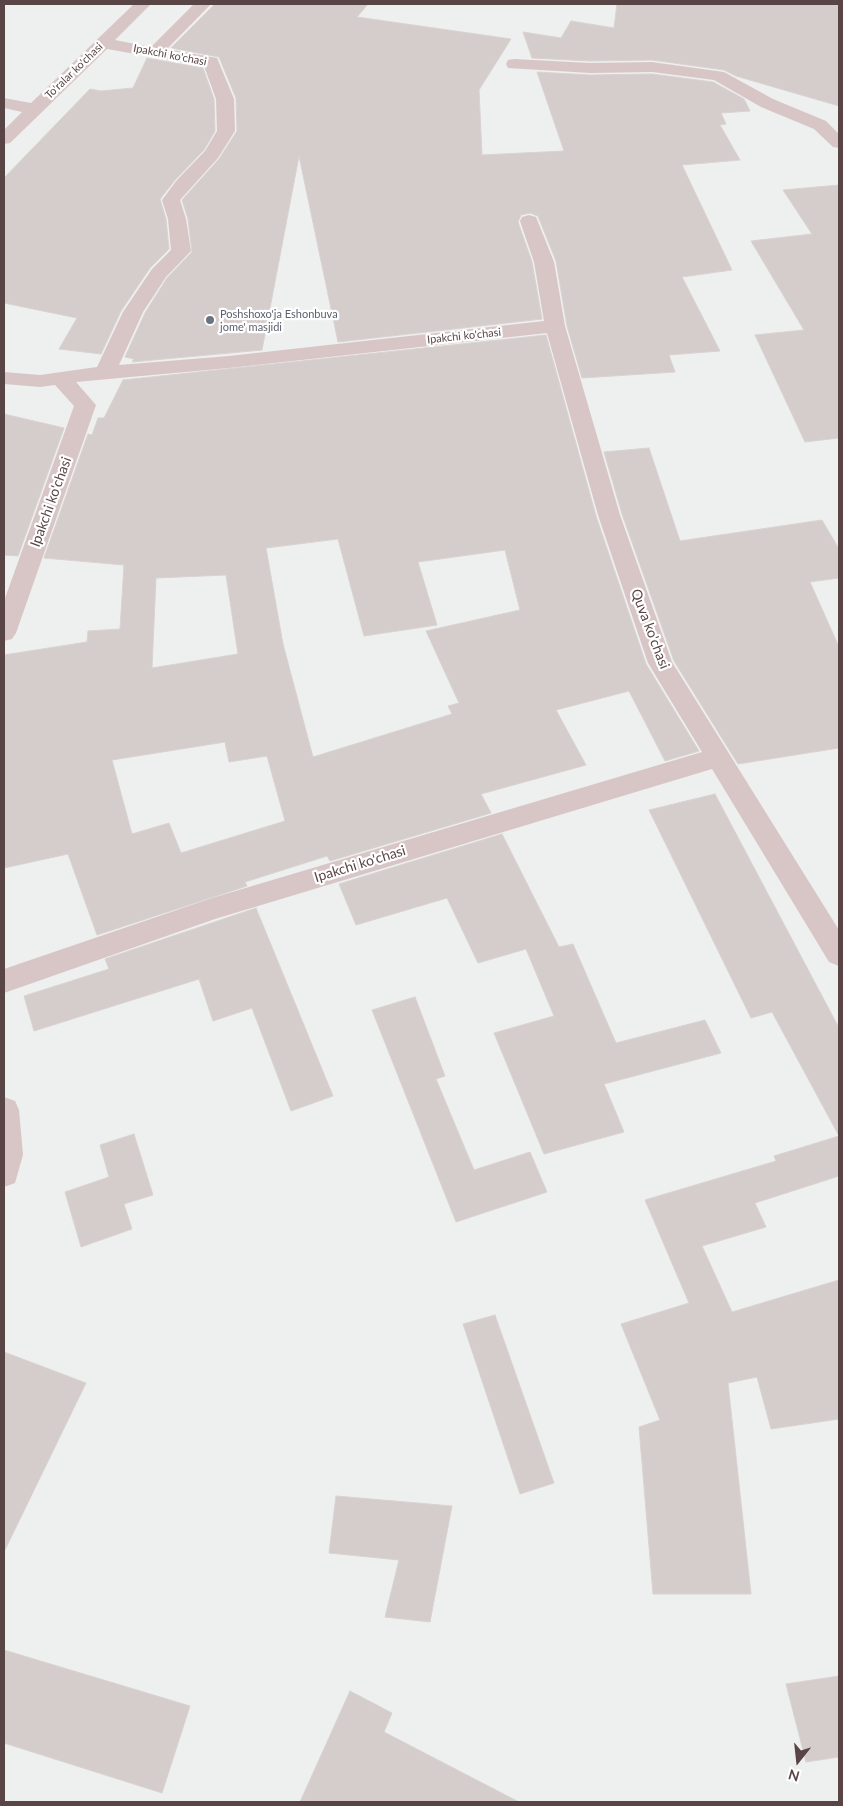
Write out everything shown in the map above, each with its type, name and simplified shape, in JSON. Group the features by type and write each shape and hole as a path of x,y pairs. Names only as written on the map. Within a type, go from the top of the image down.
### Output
{"street":[{"name":"To'ralar ko'chasi","path":"4,139 143,4"},
{"path":"155,52 203,4"},
{"name":"Ipakchi ko'chasi","path":"103,43 212,62 225,99 226,131 212,154 183,184 171,200 177,219 181,251 159,273 133,312 105,372"},
{"path":"514,64 590,68 652,67 718,76 767,102 820,125 839,143"},
{"path":"4,103 34,109"},
{"name":"Quva ko'chasi","path":"529,221 544,262 555,326 609,515 660,664 839,954"},
{"name":"Ipakchi ko'chasi","path":"4,378 40,380 105,372 229,362 555,326"},
{"name":"Ipakchi ko'chasi","path":"4,633 85,405 60,378"},
{"name":"Ipakchi ko'chasi","path":"4,981 212,909 719,757"},
{"path":"4,1110 8,1155 4,1172"}],"building":[{"path":"215,4 368,4 357,17 511,39 479,90 482,155 564,151 537,72 590,75 652,74 713,82 744,99 750,111 721,113 726,124 720,125 740,160 682,165 732,270 682,277 720,351 669,355 675,372 582,378 567,326 556,261 538,216 530,213 521,215 518,222 532,262 542,319 338,342 299,156 262,350 132,362 134,359 125,357 145,313 167,278 192,252 188,219 182,200 219,159 237,131 236,98 219,57 171,48"},
{"path":"617,4 839,4 839,106 736,76 724,70 652,60 590,61 532,58 523,32 561,38 571,21 614,28"},
{"path":"147,58 203,68 214,99 215,131 204,150 160,199 166,219 169,249 150,268 121,311 101,354 59,349 77,318 4,303 4,178 90,89 101,91 133,88"},
{"path":"839,185 839,438 805,442 755,335 804,330 751,241 812,234 783,190"},
{"path":"546,335 596,516 646,664 699,751 665,761 629,691 556,710 586,765 481,794 491,813 330,861 327,856 245,882 247,886 97,935 68,854 4,868 4,655 87,642 88,631 120,629 124,565 44,558 88,434 92,435 98,418 104,418 123,380","holes":["338,539 364,636 437,625 418,562 505,550 520,610 426,631 459,703 448,706 452,714 313,757 283,644 266,548","226,575 238,654 152,668 156,578","225,742 229,762 267,756 285,821 181,853 169,823 132,834 112,760"]},
{"path":"4,414 64,428 18,556 4,555"},
{"path":"649,448 680,541 822,520 839,549 839,578 810,582 839,647 839,748 738,764 674,661 622,514 604,452"},
{"path":"715,794 839,1028 839,1136 772,1012 751,1018 649,810"},
{"path":"502,834 559,947 573,944 616,1043 705,1020 721,1053 604,1084 624,1132 544,1154 494,1033 554,1016 526,949 478,963 447,898 356,925 339,884"},
{"path":"256,908 333,1096 291,1111 252,1008 213,1021 199,979 34,1031 24,996 109,969 105,959"},
{"path":"415,997 445,1076 436,1079 474,1170 530,1152 547,1192 456,1222 372,1010"},
{"path":"134,1134 153,1195 124,1204 132,1229 81,1247 65,1192 109,1177 100,1145"},
{"path":"839,1136 839,1176 755,1203 766,1227 702,1246 732,1312 839,1280 839,1419 771,1429 757,1377 728,1383 751,1594 653,1594 639,1427 660,1420 621,1324 689,1303 645,1200 776,1161 774,1156"},
{"path":"495,1315 554,1483 520,1494 463,1324"},
{"path":"4,1352 86,1383 4,1552"},
{"path":"336,1496 452,1506 430,1622 385,1617 399,1560 329,1553"},
{"path":"4,1650 190,1706 162,1793 4,1743"},
{"path":"839,1676 839,1757 806,1762 786,1684"},
{"path":"350,1691 392,1713 384,1732 519,1802 300,1802"}],"place":[{"name":"Poshshoxo'ja Eshonbuva jome' masjidi","path":"210,320"}]}
